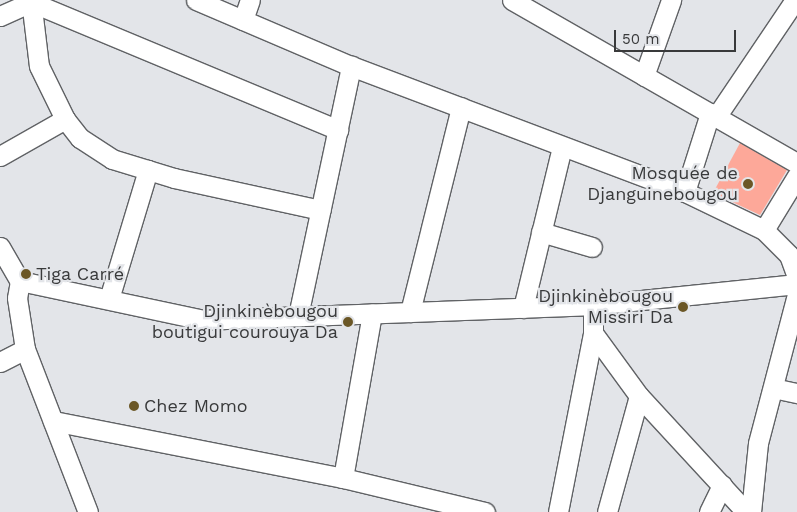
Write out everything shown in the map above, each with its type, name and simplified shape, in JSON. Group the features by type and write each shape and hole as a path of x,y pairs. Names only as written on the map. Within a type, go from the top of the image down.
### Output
{"street":[{"path":"196,0 351,66 685,192 764,230 789,255 797,277"},
{"path":"243,20 250,0"},
{"path":"512,0 797,163"},
{"path":"644,76 671,0"},
{"path":"685,192 713,115 795,0"},
{"path":"0,16 31,1 338,130"},
{"path":"31,1 39,66 65,119 80,138 112,159 148,170 320,210"},
{"path":"298,316 351,66"},
{"path":"410,312 461,107"},
{"path":"0,156 65,119"},
{"path":"523,308 562,147"},
{"path":"109,299 148,170"},
{"path":"764,230 797,176"},
{"path":"541,232 592,247"},
{"path":"0,247 20,280 17,298 25,348 88,512"},
{"path":"20,280 203,320 593,305 797,284"},
{"path":"751,512 758,443 797,294"},
{"path":"558,512 593,333 593,305"},
{"path":"343,478 372,314"},
{"path":"593,333 640,396 746,512"},
{"path":"0,362 25,348"},
{"path":"773,388 797,394"},
{"path":"607,512 640,396"},
{"path":"53,421 343,478 481,512"},
{"path":"709,512 722,485"}],"building":[{"name":"Mosquée de Djanguinebougou","path":"740,143 787,170 760,215 713,193"}],"place":[{"name":"Mosquée de Djanguinebougou","path":"748,184"},
{"name":"Tiga Carré","path":"26,274"},
{"name":"Djinkinèbougou Missiri Da","path":"683,307"},
{"name":"Djinkinèbougou boutigui courouya Da","path":"348,322"},
{"name":"Chez Momo","path":"134,406"}]}
